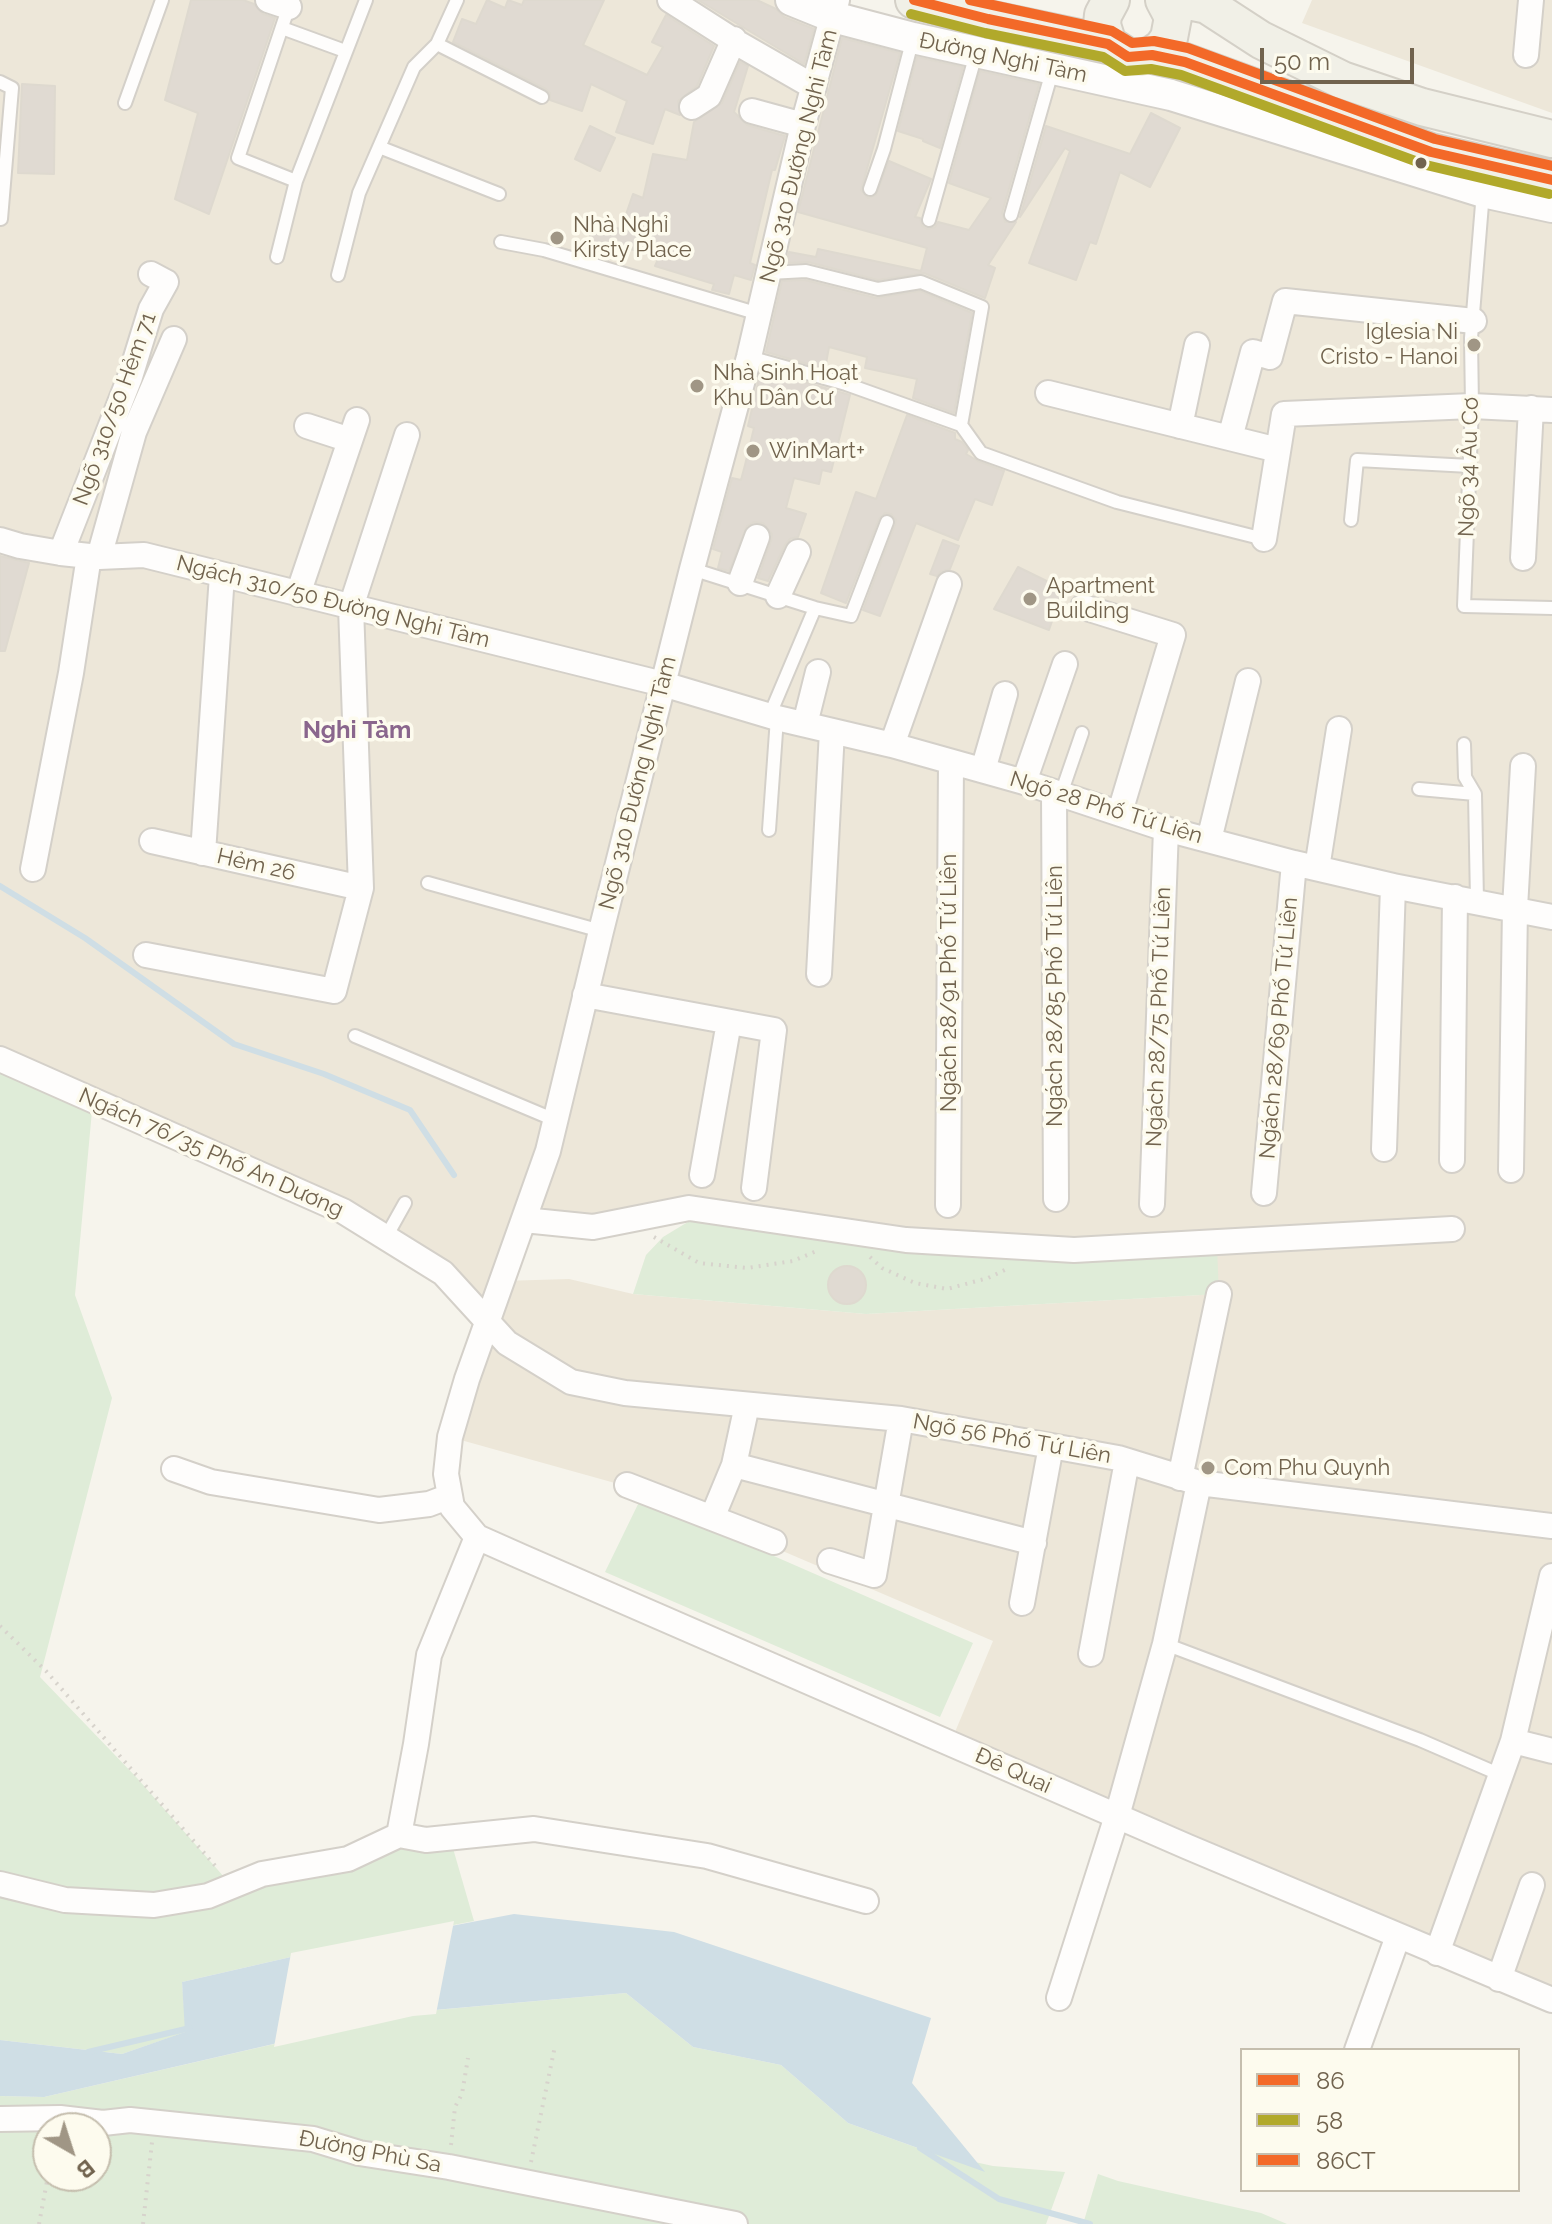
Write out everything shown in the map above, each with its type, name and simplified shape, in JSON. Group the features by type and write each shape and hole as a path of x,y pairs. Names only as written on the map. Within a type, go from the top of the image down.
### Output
{"main road":[{"name":"Đường Nghi Tàm","path":"914,0 1108,44 1128,57 1152,55 1185,62 1431,152 1486,179 1552,180"},
{"path":"1152,55 1162,48 1172,27 1171,11 1164,0"},
{"path":"1183,0 1207,5 1261,40 1342,80 1422,107 1552,139"},
{"path":"1105,1 1102,25 1108,44"}],"street":[{"path":"670,0 814,87"},
{"name":"Đường Nghi Tàm","path":"791,0 835,9 913,38 1171,95 1486,179 1552,207"},
{"path":"1526,55 1531,0"},
{"name":"Ngõ 310 Đường Nghi Tàm","path":"477,1537 452,1507 446,1474 450,1437 548,1151 692,569 749,357 803,125 835,9"},
{"path":"692,107 709,96 734,39"},
{"path":"752,111 803,125"},
{"name":"Ngõ 310/50 Hẻm 71","path":"61,553 130,377 151,309 166,282 151,274"},
{"path":"1230,438 1253,352 1270,357 1285,301 1474,321"},
{"path":"33,869 94,556 134,432 174,339"},
{"path":"1180,426 1197,345"},
{"path":"1048,393 1278,450"},
{"path":"1264,539 1284,414 1472,406 1542,409 1523,558"},
{"path":"298,594 354,430 307,426"},
{"path":"146,955 334,991 361,888 351,607 407,435"},
{"path":"740,583 757,537"},
{"name":"Ngách 310/50 Đường Nghi Tàm","path":"0,540 61,553 144,555 663,684"},
{"path":"778,596 798,552"},
{"path":"203,853 222,575"},
{"path":"892,745 949,584"},
{"path":"1083,607 1173,635 1120,812"},
{"path":"1024,782 1065,664"},
{"path":"805,724 818,672"},
{"path":"1209,840 1248,681"},
{"name":"Ngõ 28 Phố Tứ Liên","path":"663,684 775,717 983,770 1166,829 1393,886 1552,917"},
{"path":"983,770 1005,694"},
{"name":"Ngách 28/69 Phố Tứ Liên","path":"1264,1193 1306,865 1339,729"},
{"path":"819,974 832,731"},
{"name":"Ngách 28/91 Phố Tứ Liên","path":"948,1205 951,762"},
{"path":"1511,1170 1515,908 1523,766"},
{"name":"Ngách 28/85 Phố Tứ Liên","path":"1056,1199 1057,793"},
{"name":"Ngách 28/75 Phố Tứ Liên","path":"1152,1204 1166,829"},
{"name":"Hẻm 26","path":"152,841 361,888"},
{"path":"1384,1149 1393,886"},
{"path":"1452,1160 1466,899"},
{"path":"585,995 774,1030 754,1188"},
{"path":"702,1175 729,1022"},
{"name":"Ngách 76/35 Phố An Dương","path":"0,1059 343,1211 443,1273 488,1322"},
{"path":"524,1220 593,1227 689,1208 906,1240 1074,1250 1452,1229"},
{"path":"1059,1998 1117,1816 1165,1644 1219,1294"},
{"name":"Ngõ 56 Phố Tứ Liên","path":"488,1322 507,1343 571,1382 625,1393 901,1419 1127,1461 1189,1481 1552,1526"},
{"path":"712,1518 734,1465 747,1405"},
{"path":"830,1561 874,1575 901,1419"},
{"path":"1022,1603 1051,1446"},
{"path":"1091,1654 1127,1461"},
{"path":"734,1465 1034,1543"},
{"path":"174,1469 211,1482 379,1510 429,1504 450,1496"},
{"path":"627,1485 774,1542"},
{"path":"399,1835 429,1655 477,1537"},
{"name":"Đê Quai","path":"477,1537 1117,1816 1552,2000"},
{"path":"1437,1953 1513,1741 1552,1576"},
{"path":"1513,1741 1552,1751"},
{"path":"0,1884 65,1900 154,1905 208,1896 262,1874 348,1859 399,1835 426,1840 534,1829 707,1856 866,1901"},
{"path":"1499,1979 1532,1885"},
{"path":"1358,2048 1398,1936"},
{"name":"Đường Phù Sa","path":"0,2119 167,2122 313,2139 359,2153 449,2167 735,2224"}],"lane":[{"path":"125,103 162,0"},
{"path":"277,257 296,181 366,0"},
{"path":"338,275 359,193 414,67 437,44 457,0"},
{"path":"296,181 238,158 283,9 345,51"},
{"path":"870,189 913,38"},
{"path":"437,44 542,97"},
{"path":"929,220 977,50"},
{"path":"1011,215 1053,68"},
{"path":"0,82 12,88 1,219"},
{"path":"379,147 499,194"},
{"name":"Ngõ 34 Âu Cơ","path":"1486,179 1471,338 1472,406 1464,606 1552,608"},
{"path":"501,242 544,250 759,314"},
{"path":"769,273 806,271 878,289 921,282 982,307 961,425"},
{"path":"749,357 846,384 961,425 981,453 1117,502 1264,539"},
{"path":"1351,520 1357,460 1470,466"},
{"path":"692,569 815,608 851,616 887,522"},
{"path":"769,830 774,705 815,608"},
{"path":"1057,793 1082,733"},
{"path":"1464,744 1465,777 1475,794 1466,899"},
{"path":"1419,789 1475,794"},
{"path":"428,883 601,931"},
{"path":"355,1036 555,1120"},
{"path":"386,1237 405,1203"},
{"path":"1165,1644 1420,1740 1501,1775"}],"path":[{"path":"635,1219 658,1241 699,1263 747,1268 793,1261 820,1250"},
{"path":"867,1254 882,1268 915,1283 947,1289 988,1278 1009,1268 1036,1248"},
{"path":"0,1626 46,1671 233,1886"},
{"path":"526,2184 555,2046"},
{"path":"449,2167 455,2107 462,2094 468,2058"},
{"path":"143,2224 154,2123"},
{"path":"39,2224 45,2192"}],"shaded area":[{"path":"0,0 788,0 1552,207 1552,1999 950,1744 993,1641 640,1490 450,1437 488,1322 343,1211 0,1058","holes":["706,1211 1072,1256 1218,1294 866,1314 633,1294 569,1279 502,1281 524,1220 593,1227"]},
{"path":"1312,0 1552,0 1552,113 1302,23"},
{"path":"514,1914 674,1932 931,2018 912,2083 985,2172 848,2123 781,2065 693,2047 626,1993 412,2012 44,2097 0,2096 0,2040 122,2054 185,2032 182,1982 304,1954"}],"green space":[{"path":"0,1058 93,1100 75,1295 112,1398 40,1677 137,1778 232,1886 399,1835 450,1838 474,1921 304,1954 182,1982 186,2032 122,2054 0,2040"},
{"path":"706,1211 749,1221 1217,1248 1219,1294 866,1314 633,1294 646,1255 663,1237"},
{"path":"641,1498 973,1643 940,1717 605,1572"},
{"path":"626,1993 693,2047 781,2065 848,2123 929,2152 993,2166 1065,2172 1046,2224 0,2224 0,2096 44,2097 413,2012"},
{"path":"1098,2174 1261,2213 1287,2224 1083,2224"}],"pier":[{"path":"454,1921 436,2014 413,2016 274,2047 291,1953"}],"building":[{"path":"191,0 243,0 275,18 209,214 175,199 198,113 165,100"},
{"path":"487,0 505,8 508,0 522,5 524,0 604,0 583,45 647,75 663,47 652,42 666,15 714,46 697,86 678,101 680,115 665,109 653,144 616,132 627,101 591,84 582,111 550,100 546,89 453,42 462,19 476,24"},
{"path":"698,0 757,0 776,9 784,17 814,29 804,64"},
{"path":"842,38 900,53 861,190 868,198 876,195 889,161 931,179 915,217 920,218 922,226 927,229 935,227 938,222 969,230 991,198 949,183 980,71 1039,84 1002,213 1005,222 1016,222 988,265 995,268 985,298 924,273 878,280 808,262 786,263 789,252 816,257 818,249 921,271 927,248 798,212"},
{"path":"917,57 963,67 940,148 898,131"},
{"path":"740,62 748,66 734,112 747,125 785,136 775,170 772,170 750,263 755,265 751,280 734,275 729,294 712,290 714,284 655,266 659,257 612,244 608,260 586,253 593,223 621,229 633,194 643,198 653,154 687,160 694,122 722,103"},
{"path":"22,84 55,86 54,174 18,173"},
{"path":"1151,113 1180,128 1150,187 1120,172 1096,244 1090,242 1076,280 1029,263 1070,151 1065,148 1020,217 1046,126 1130,154"},
{"path":"590,126 615,138 600,171 575,159"},
{"path":"805,280 876,298 920,291 972,313 954,413 913,398 917,379 865,368 867,357 829,347 825,369 766,352 782,281"},
{"path":"761,370 850,395 831,472 822,470 819,484 794,478 786,508 806,514 798,537 790,539 785,545 768,581 758,578 772,534 763,523 754,522 747,526 729,571 718,568 722,552 713,549 732,478 741,480 754,428 748,426"},
{"path":"907,415 955,433 955,439 968,450 966,454 1004,471 992,505 975,499 958,540 916,523 880,616 863,610 895,525 896,520 891,514 885,513 879,519 846,603 821,593 856,492 876,499"},
{"path":"943,540 959,546 950,569 937,576 930,574"},
{"path":"0,556 29,563 5,651 0,651"},
{"name":"Apartment Building","path":"1018,567 1063,589 1049,630 994,609"},
{"path":"847,1266 860,1272 866,1285 860,1298 847,1304 834,1298 828,1285 834,1272"}],"waterway":[{"path":"0,886 85,938 234,1044 324,1074 410,1110 454,1175"},
{"path":"88,2052 190,2028"},
{"path":"920,2148 999,2199 1090,2224"}],"transit line":[{"name":"86","path":"914,0 1108,44 1128,57 1152,55 1185,62 1431,152 1552,180"},
{"name":"86CT","path":"970,0 1112,31 1132,43 1154,41 1188,48 1435,139 1552,166"},
{"name":"58","path":"911,14 1103,57 1125,71 1151,69 1181,75 1426,165 1549,194"}],"place":[{"name":"Nhà Nghỉ Kirsty Place","path":"557,238"},
{"name":"Iglesia Ni Cristo - Hanoi","path":"1474,345"},
{"name":"Nhà Sinh Hoạt Khu Dân Cư","path":"697,386"},
{"name":"WinMart+","path":"753,451"},
{"name":"Apartment Building","path":"1030,599"},
{"name":"Com Phu Quynh","path":"1208,1468"}],"district":[{"name":"Nghi Tàm","path":"357,731"}]}
